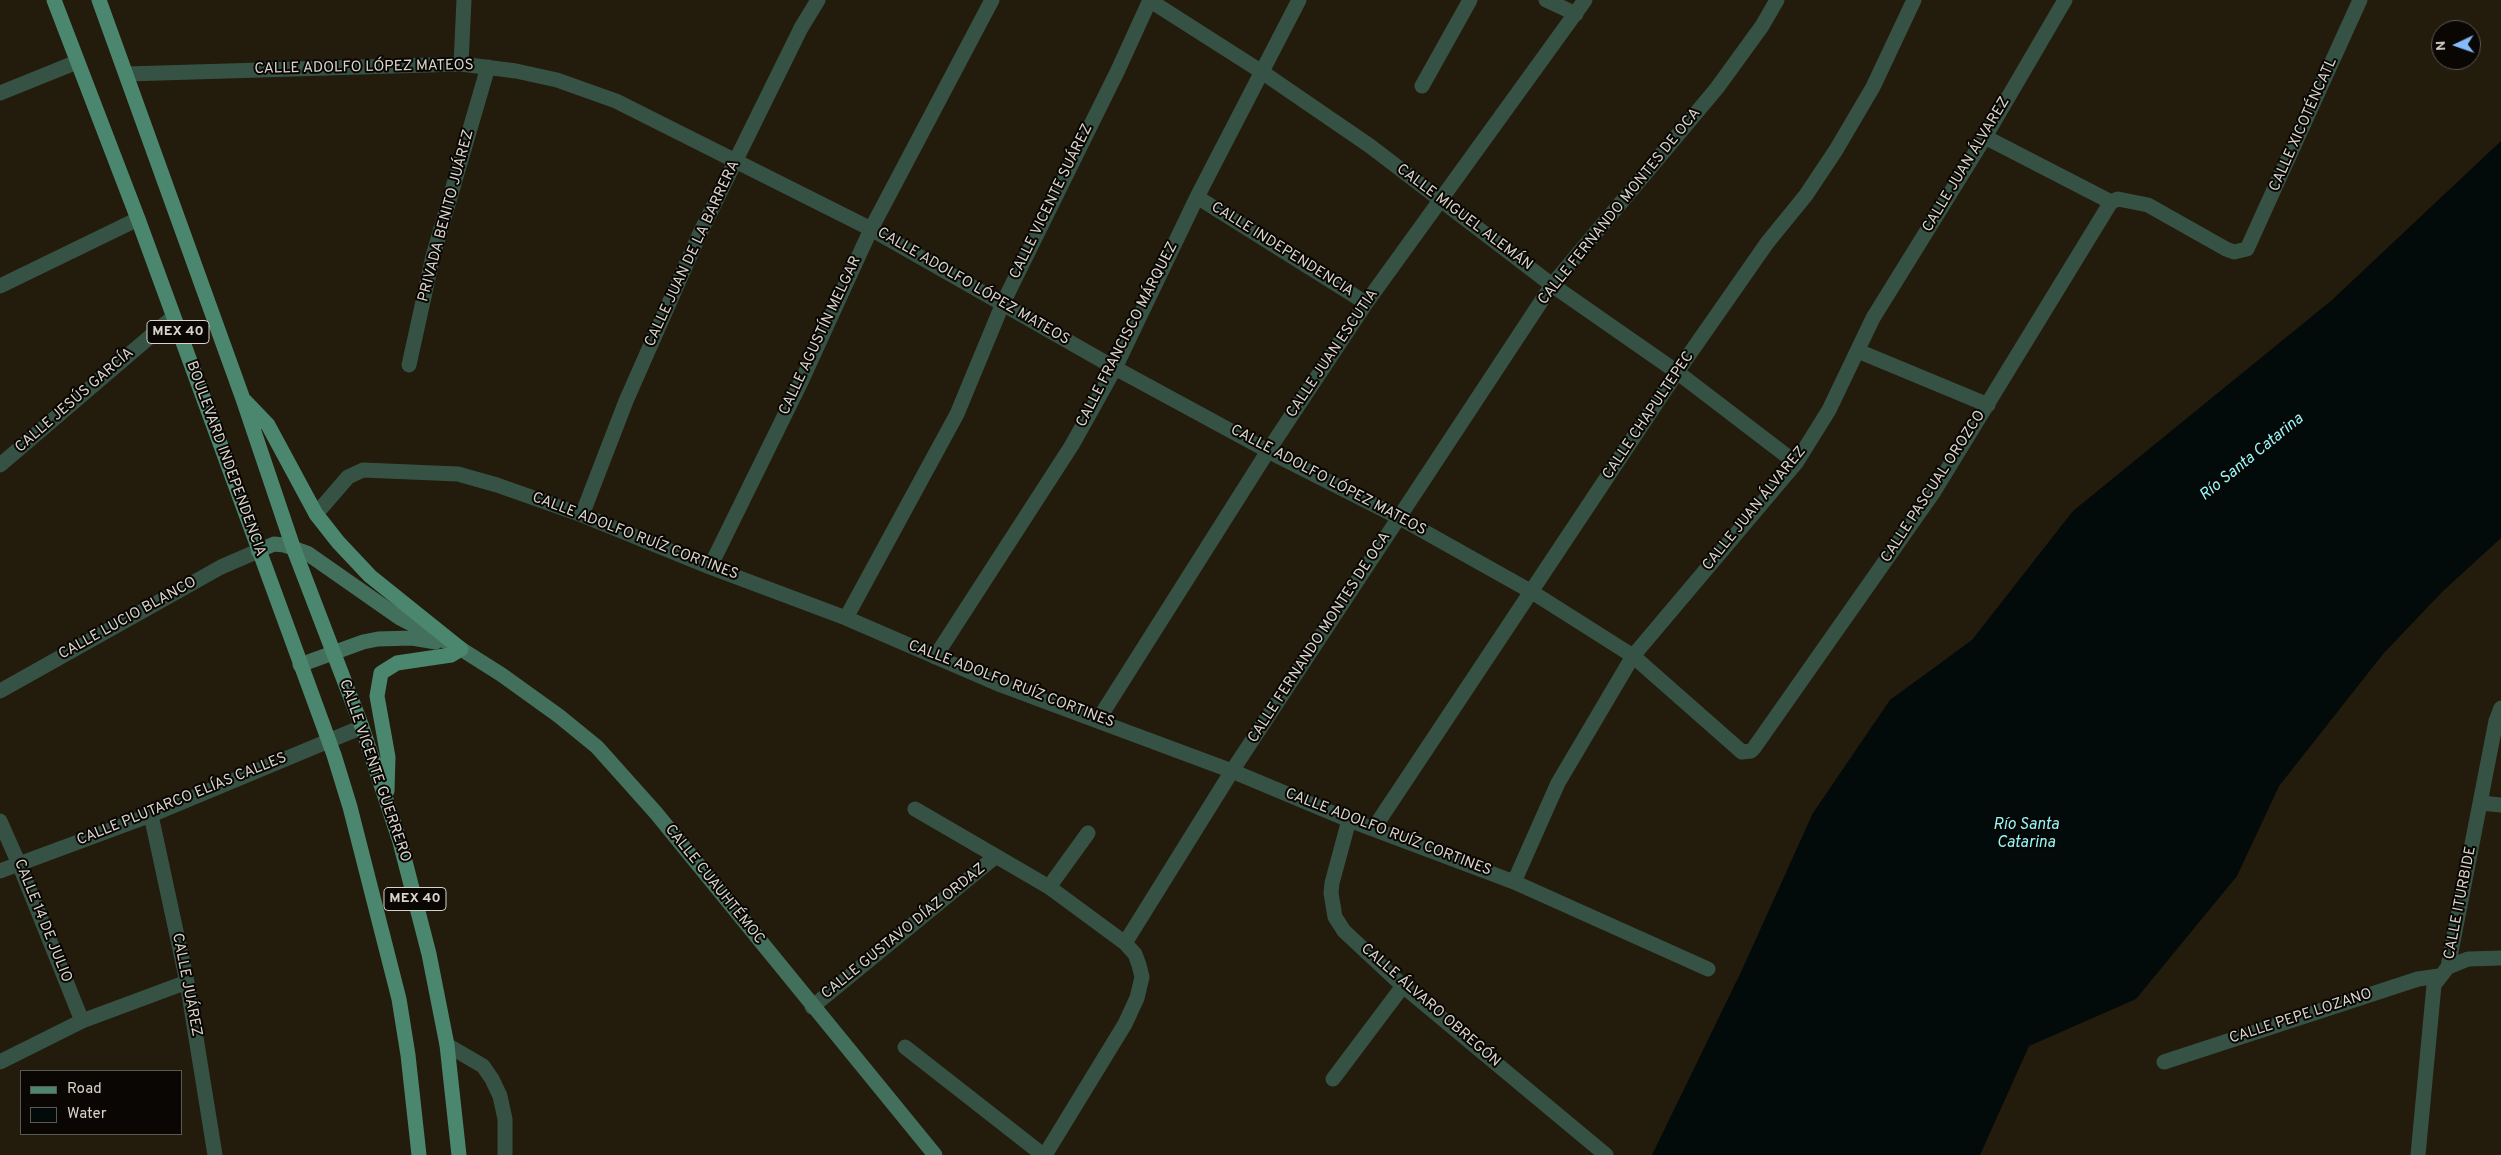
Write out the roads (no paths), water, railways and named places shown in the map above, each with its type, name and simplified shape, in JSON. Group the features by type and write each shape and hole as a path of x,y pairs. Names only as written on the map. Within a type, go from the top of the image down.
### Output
{"main road":[{"name":"BOULEVARD INDEPENDENCIA","path":"54,0 138,219 300,665"},
{"name":"MEX 40","path":"99,0 243,399 293,547 333,653"},
{"path":"243,399 260,414 268,425 316,514 338,542 370,576 461,649 452,655 397,663 381,673 377,696 388,757 386,798"},
{"name":"CALLE VICENTE GUERRERO","path":"333,653 362,727 386,798 429,954 447,1045 458,1155"},
{"name":"MEX 40","path":"300,665 350,806 399,999 408,1055 419,1155"}],"street":[{"path":"460,64 464,0"},
{"name":"CALLE JUAN DE LA BARRERA","path":"582,515 626,401 700,233 801,28 818,0"},
{"name":"CALLE AGUSTÍN MELGAR","path":"710,567 801,382 871,229 992,0"},
{"name":"CALLE MIGUEL ALEMÁN","path":"1150,0 1262,72 1441,198 1552,285 1677,372 1796,463"},
{"name":"CALLE VICENTE SUÁREZ","path":"846,618 957,414 1002,303 1118,70 1150,0"},
{"name":"CALLE FRANCISCO MÁRQUEZ","path":"934,657 1072,445 1115,368 1197,197 1300,0"},
{"path":"1422,86 1470,0"},
{"path":"1546,0 1576,14"},
{"name":"CALLE JUAN ESCUTIA","path":"1098,720 1268,451 1366,303 1585,0"},
{"name":"CALLE FERNANDO MONTES DE OCA","path":"1125,943 1232,771 1552,285 1717,88 1762,26 1777,0"},
{"name":"CALLE CHAPULTEPEC","path":"1374,828 1677,372 1767,243 1806,195 1836,150 1873,87 1914,0"},
{"name":"CALLE JUAN ÁLVAREZ","path":"1514,882 1558,783 1633,656 1796,463 1829,410 1873,318 1985,137 2066,0"},
{"name":"CALLE XICOTÉNCATL","path":"2111,202 2118,199 2148,205 2226,250 2234,252 2247,249 2360,0"},
{"path":"0,93 77,62"},
{"name":"CALLE ADOLFO LÓPEZ MATEOS","path":"127,74 460,64 488,67 557,80 616,101 871,229 1115,368 1268,451 1400,518 1532,592 1633,656 1738,750"},
{"name":"PRIVADA BENITO JUÁREZ","path":"409,366 433,256 488,67"},
{"path":"1985,137 2111,202"},
{"name":"CALLE INDEPENDENCIA","path":"1197,197 1366,303"},
{"name":"CALLE PASCUAL OROZCO","path":"1738,750 1750,752 1754,748 1933,494 2111,202"},
{"path":"0,286 138,219"},
{"name":"CALLE JESÚS GARCÍA","path":"0,465 173,317"},
{"path":"1858,351 1988,405"},
{"name":"CALLE ADOLFO RUÍZ CORTINES","path":"316,514 348,477 363,470 458,474 497,485 582,515 710,567 846,618 1001,685 1232,771 1350,820 1514,882 1708,969"},
{"path":"258,551 274,544 293,547 315,559 400,618 461,649"},
{"name":"CALLE LUCIO BLANCO","path":"0,691 221,567 258,551"},
{"path":"300,665 363,642 398,638 427,640 461,649"},
{"name":"CALLE CUAUHTÉMOC","path":"461,649 536,699 597,747 656,813 812,1007 935,1155"},
{"name":"CALLE ITURBIDE","path":"2418,1155 2434,985 2443,972 2481,802 2496,721 2501,708"},
{"name":"CALLE PLUTARCO ELÍAS CALLES","path":"0,871 151,815 362,727"},
{"path":"2481,802 2501,805"},
{"name":"CALLE GUSTAVO DÍAZ ORDAZ","path":"915,808 1048,888 1125,943"},
{"name":"CALLE JUÁREZ","path":"151,815 187,982 215,1155"},
{"name":"CALLE ÁLVARO OBREGÓN","path":"1350,820 1332,883 1332,905 1335,917 1344,931 1403,986 1606,1155"},
{"name":"CALLE 14 DE JULIO","path":"0,821 82,1021"},
{"path":"1048,888 1088,833"},
{"name":"CALLE GUSTAVO DÍAZ ORDAZ","path":"812,1007 995,857"},
{"path":"905,1047 1044,1155 1125,1024 1138,998 1142,977 1135,954 1125,943"},
{"name":"CALLE PEPE LOZANO","path":"2164,1062 2443,972 2468,959 2501,958"},
{"path":"0,1062 82,1021 187,982"},
{"path":"1333,1078 1403,986"},
{"path":"447,1045 482,1066 492,1079 500,1096 504,1119 505,1155"}],"water":[{"name":"Río Santa Catarina","path":"2501,141 2501,538 2443,591 2383,654 2279,786 2237,876 2136,999 2029,1046 1980,1155 1652,1155 1741,972 1813,813 1890,700 1972,640 2073,511 2332,300"}]}
